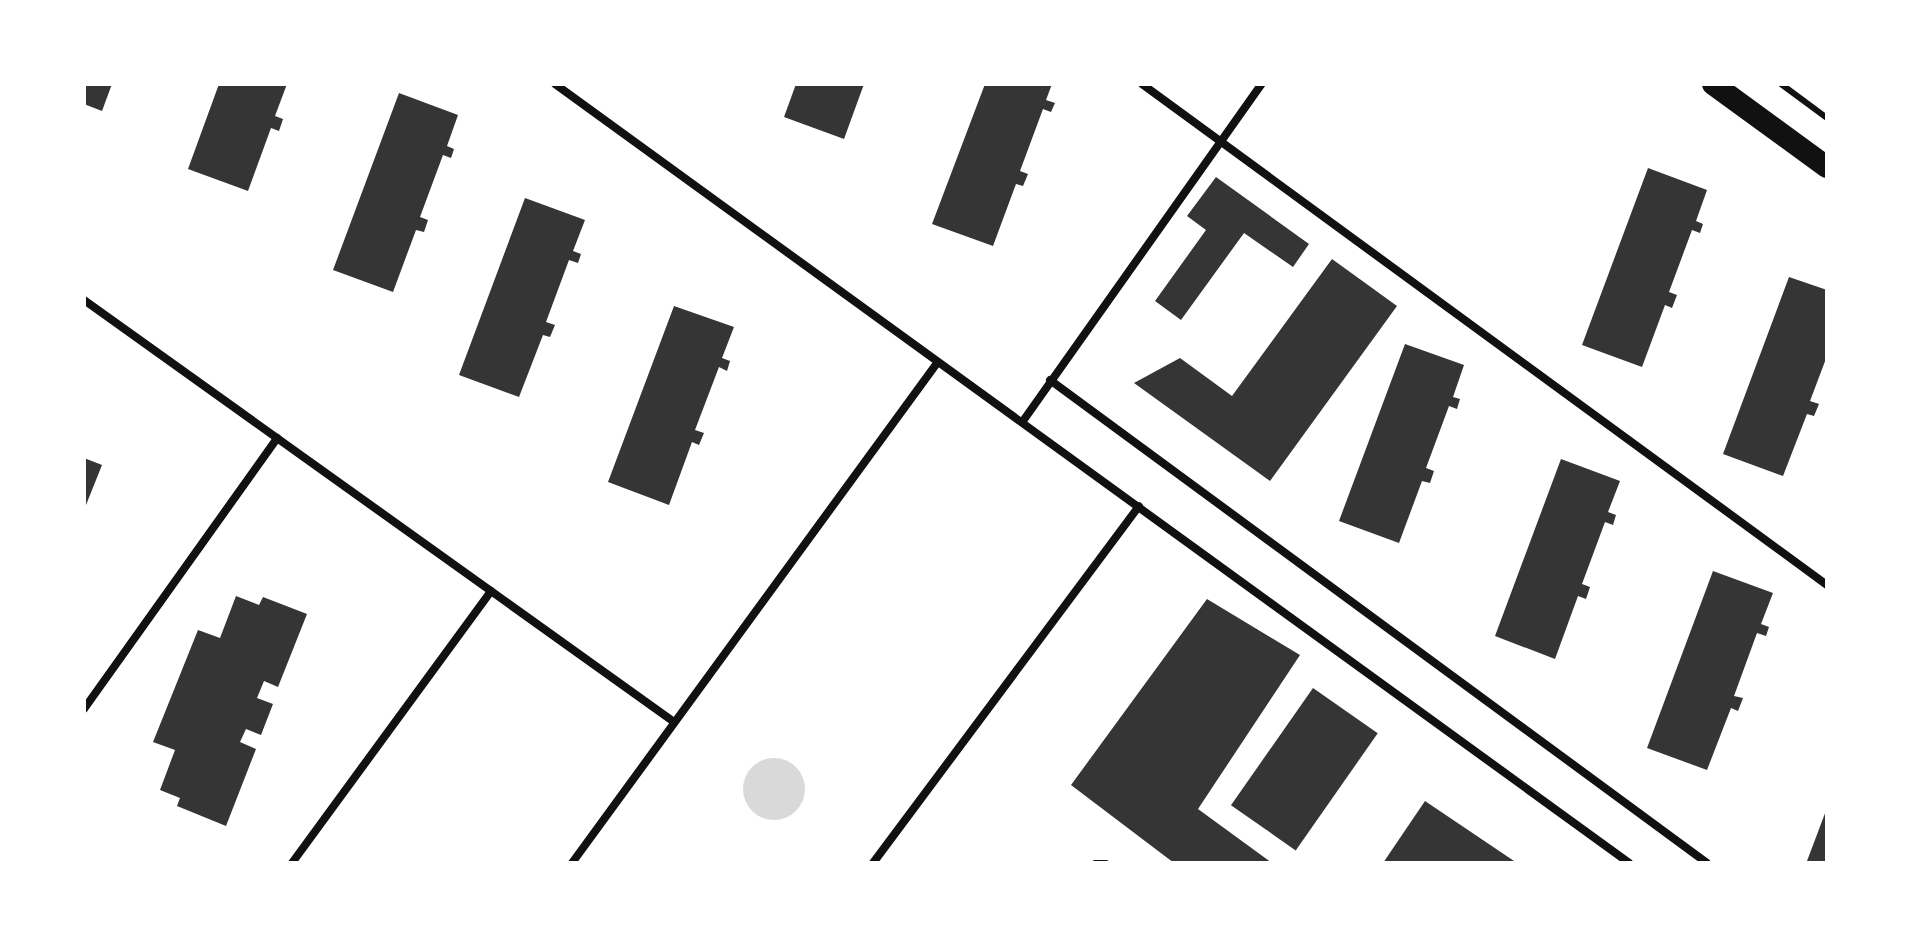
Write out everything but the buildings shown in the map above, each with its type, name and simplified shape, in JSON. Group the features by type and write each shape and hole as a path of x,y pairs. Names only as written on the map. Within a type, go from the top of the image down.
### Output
{"highway":[{"path":"1713,84 1827,167"}],"street":[{"path":"555,84 1629,863"},
{"path":"1142,84 1827,585"},
{"path":"1023,421 1262,84"},
{"path":"84,300 674,722"},
{"path":"572,863 937,363"},
{"path":"1050,380 1707,863"},
{"path":"84,709 277,438"},
{"path":"873,863 1139,506"},
{"path":"292,863 491,591"}],"lane":[{"path":"1781,84 1827,118"},
{"path":"1095,863 1106,863"}],"shaded area":[{"path":"768,758 780,758 796,767 803,777 803,801 796,811 780,820 768,820 748,806 743,795 743,783 757,763"}]}
